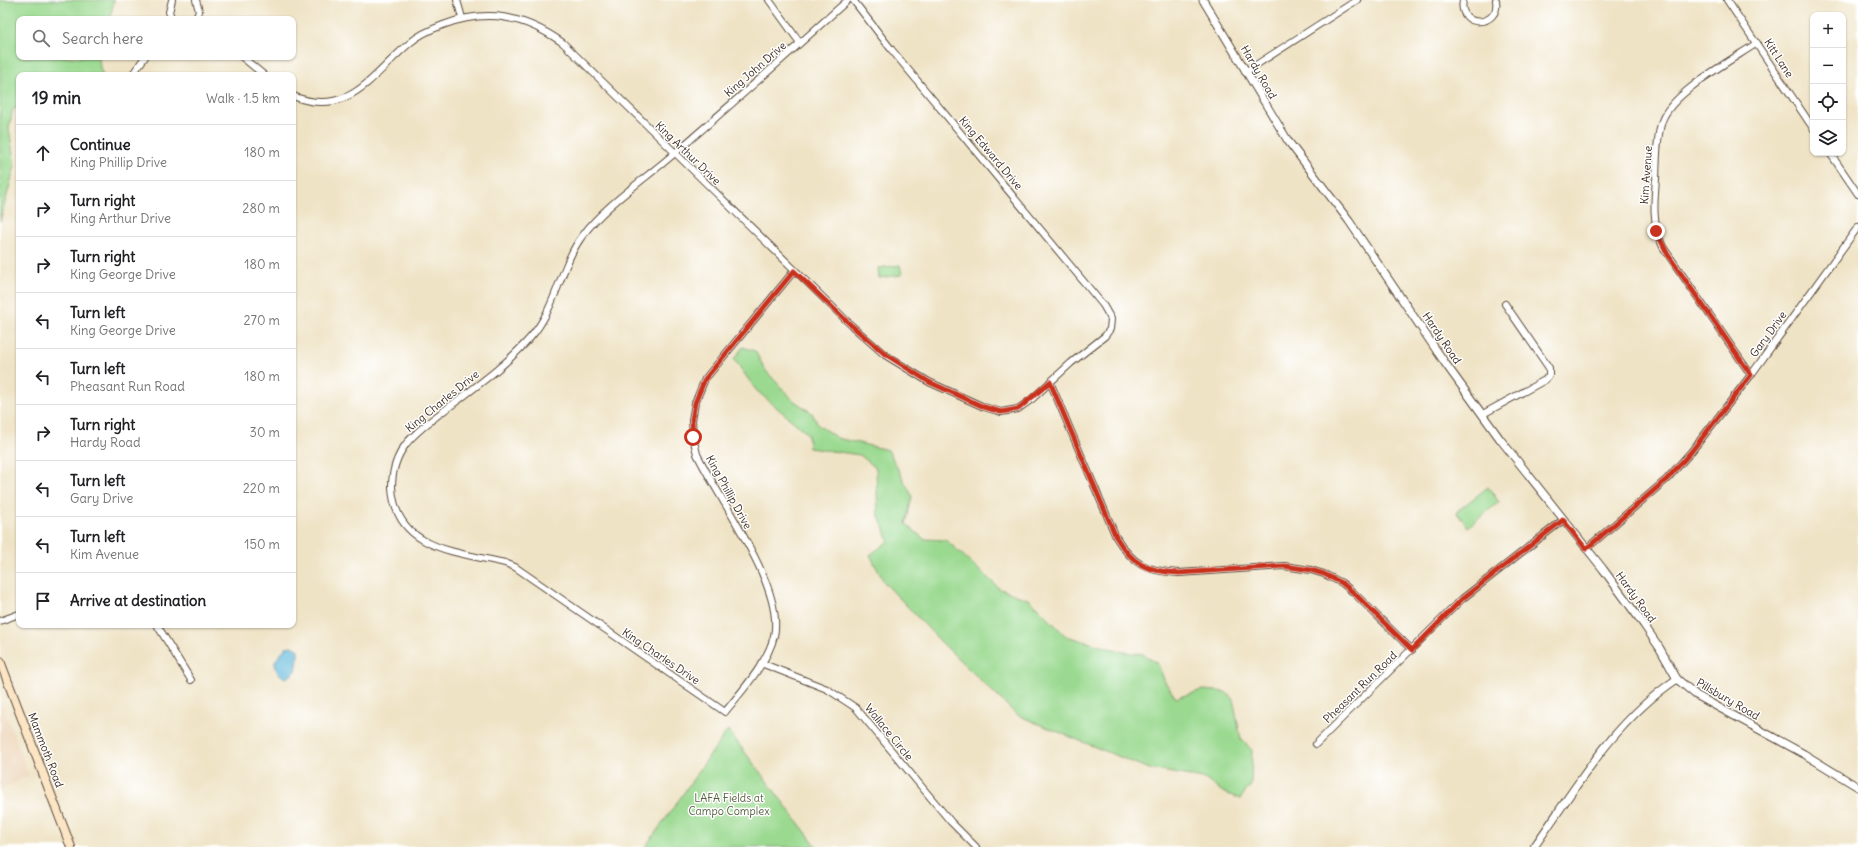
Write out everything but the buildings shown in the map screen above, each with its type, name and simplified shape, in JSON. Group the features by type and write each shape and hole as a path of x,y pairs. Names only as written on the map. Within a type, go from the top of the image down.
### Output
{"main road":[{"name":"Mammoth Road","path":"0,661 71,847"}],"street":[{"path":"170,16 168,12 172,0"},
{"path":"196,0 199,11 197,16"},
{"path":"457,0 462,18"},
{"path":"769,0 800,43"},
{"name":"King John Drive","path":"675,153 848,0"},
{"name":"King Edward Drive","path":"853,0 1103,305 1111,319 1110,329 1105,336 1050,382"},
{"name":"Hardy Road","path":"1203,0 1245,72 1288,141 1351,224 1445,363 1500,439 1644,625 1659,647 1677,679"},
{"path":"1245,72 1357,0"},
{"path":"1463,0 1462,9 1465,15 1473,21 1479,22 1489,19 1494,14 1496,0"},
{"name":"Kitt Lane","path":"1727,0 1810,123"},
{"name":"King Arthur Drive","path":"296,97 322,102 338,100 350,96 367,85 418,37 433,28 462,18 500,15 526,22 549,33 576,56 794,271 852,326 885,354 929,382 978,404 1001,412 1010,412 1023,406 1050,382"},
{"name":"Kim Avenue","path":"1751,375 1665,251 1656,231 1654,206 1661,122 1665,114 1684,93 1757,43"},
{"path":"134,72 143,60"},
{"path":"246,60 260,72"},
{"name":"King Charles Drive","path":"675,153 600,216 582,236 546,315 532,337 500,367 431,420 406,444 395,467 392,488 394,501 399,514 411,531 422,540 440,549 505,563 515,567 725,712"},
{"path":"1832,156 1858,194"},
{"name":"Gary Drive","path":"1586,549 1667,479 1691,452 1751,375 1858,227"},
{"name":"King Phillip Drive","path":"725,712 744,689 768,652 774,636 775,618 773,601 761,572 697,454 693,437 692,420 695,403 705,379 794,271"},
{"path":"1483,414 1546,380 1549,375 1549,368 1505,304"},
{"path":"1050,382 1116,537 1125,552 1137,563 1145,568 1162,572 1179,573 1284,566 1311,570 1342,583 1412,650"},
{"name":"Pheasant Run Road","path":"1316,744 1462,599 1563,520"},
{"path":"0,621 16,615"},
{"path":"159,628 191,680"},
{"name":"Wallace Circle","path":"761,663 827,689 856,708 951,822 976,847"},
{"path":"1534,847 1587,770 1622,725 1655,694 1677,679"},
{"name":"Pillsbury Road","path":"1677,679 1696,695 1804,754 1858,787"}],"shaded area":[{"path":"0,699 29,775 0,790"}],"green space":[{"path":"0,0 114,0 111,16 16,16 16,60 99,60 102,72 16,72 16,108 13,109 9,128 15,166 0,221"},
{"path":"900,265 902,275 879,278 878,268"},
{"path":"743,347 755,351 766,371 793,400 812,413 818,425 837,438 888,450 912,496 906,524 924,539 946,540 1000,589 1030,600 1066,636 1123,652 1143,654 1158,664 1165,682 1176,698 1203,690 1226,692 1233,699 1241,739 1252,750 1251,785 1240,799 1223,792 1203,778 1149,769 1017,715 945,646 884,582 870,555 889,541 878,514 876,468 860,455 809,448 808,434 756,390 734,359"},
{"path":"1488,487 1499,502 1468,527 1456,512"},
{"name":"LAFA Fields at Campo Complex","path":"728,730 817,847 645,847"}],"water":[{"path":"292,646 298,649 297,666 290,676 285,678 277,671 275,661 286,647"}],"route":[{"path":"693,437 692,420 695,403 705,379 794,271 871,344 906,369 929,382 984,407 1001,412 1010,412 1018,409 1032,399 1050,382 1116,537 1125,552 1145,568 1162,572 1179,573 1284,566 1311,570 1324,574 1342,583 1412,650 1462,599 1563,520 1586,549 1667,479 1691,452 1751,375 1668,255 1656,231"}]}
